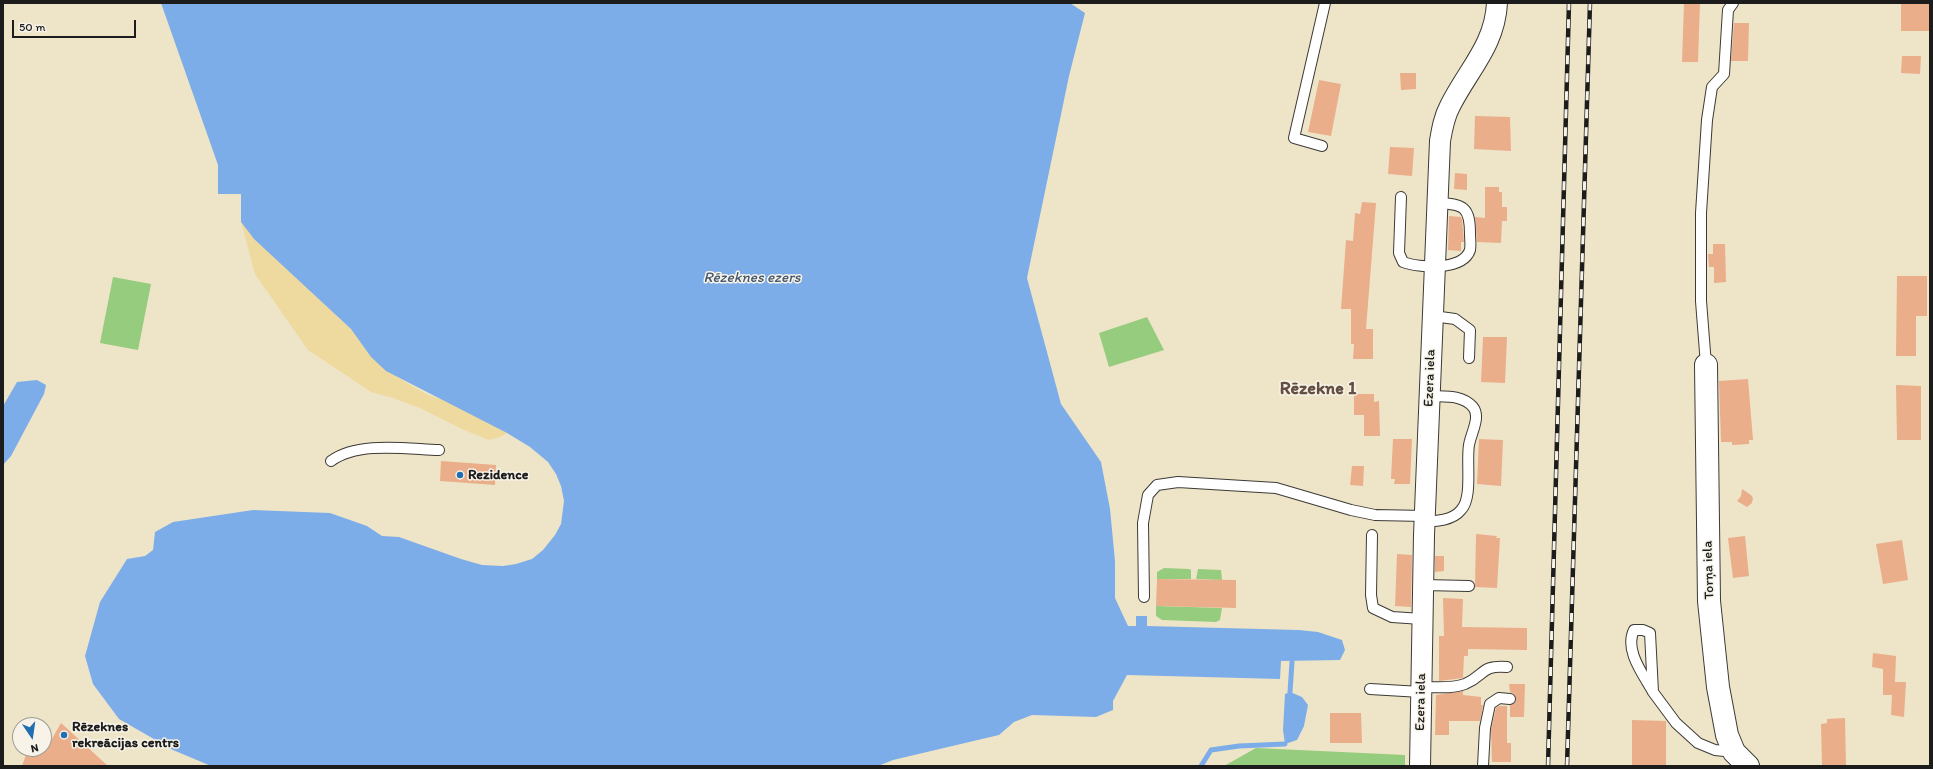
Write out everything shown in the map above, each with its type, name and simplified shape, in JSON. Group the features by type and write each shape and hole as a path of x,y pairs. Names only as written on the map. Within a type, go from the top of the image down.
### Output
{"street":[{"name":"Ezera iela","path":"1420,766 1425,519 1440,141 1444,121 1450,106 1488,43 1496,19 1497,3"},
{"name":"Torņa iela","path":"1706,365 1709,601 1718,687 1727,735 1741,759"}],"lane":[{"path":"1322,146 1294,138 1325,3"},
{"path":"1706,365 1701,301 1701,213 1706,128 1712,87 1724,74 1728,10 1733,3"},
{"path":"1401,197 1399,253 1403,262 1410,264 1435,266 1452,265 1464,258 1470,250 1470,218 1467,212 1454,204 1437,203"},
{"path":"1433,316 1455,319 1470,330 1469,358"},
{"path":"1144,597 1143,523 1148,495 1157,485 1178,482 1276,488 1351,510 1375,515 1425,519 1434,522 1455,516 1462,510 1467,500 1469,444 1476,416 1473,408 1467,402 1458,398 1430,396"},
{"path":"331,461 365,449 383,447 439,450"},
{"path":"1372,535 1371,595 1373,608 1392,616 1422,619"},
{"path":"1423,584 1469,586"},
{"path":"1653,692 1650,633 1643,630 1634,630 1630,638 1636,662 1653,692 1676,723 1698,743 1741,759"},
{"path":"1370,689 1421,689 1449,687 1464,684 1493,666 1507,667"},
{"path":"1483,766 1485,728 1490,704 1499,698 1510,699"}],"green space":[{"path":"113,277 151,284 138,350 100,343"},
{"path":"1147,317 1164,350 1109,367 1099,333"},
{"path":"1164,568 1189,569 1191,570 1191,579 1157,579 1157,572"},
{"path":"1198,569 1221,570 1222,580 1196,579"},
{"path":"1156,606 1222,608 1220,620 1216,622 1162,620 1156,616"},
{"path":"1256,748 1405,755 1405,766 1224,766"}],"sand":[{"path":"241,222 254,239 351,329 371,357 405,382 428,395 447,401 507,433 489,440 464,430 420,408 371,392 308,350 255,274"}],"water":[{"name":"Rēzeknes ezers","path":"161,3 1070,3 1085,13 1069,76 1027,278 1061,404 1101,462 1110,509 1115,561 1115,598 1128,626 1136,626 1136,616 1147,616 1147,626 1299,630 1318,632 1342,640 1345,650 1340,660 1281,661 1280,679 1127,675 1113,701 1113,710 1096,717 1032,715 1014,722 999,735 893,760 878,766 211,766 173,750 119,719 93,684 85,656 100,602 127,559 145,556 153,550 155,532 173,522 253,510 330,513 367,526 382,536 399,537 482,565 503,566 532,559 543,550 555,535 561,524 564,501 561,486 556,474 548,462 530,447 507,433 386,371 371,357 351,329 254,239 241,222 241,194 218,194 218,165"},
{"path":"37,380 46,385 44,394 11,456 3,465 3,406 17,382"},
{"path":"1290,692 1302,697 1308,705 1304,726 1297,740 1285,744 1283,730 1285,694"}],"building":[{"path":"1684,3 1700,3 1698,62 1682,62"},
{"path":"1901,3 1930,3 1930,31 1901,31"},
{"path":"1734,23 1749,23 1748,61 1731,61"},
{"path":"1902,56 1921,56 1920,74 1901,73"},
{"path":"1400,73 1416,73 1416,89 1401,90"},
{"path":"1319,80 1341,84 1331,136 1308,132"},
{"path":"1475,116 1510,117 1511,151 1474,149"},
{"path":"1390,147 1414,148 1412,176 1388,174"},
{"path":"1455,173 1467,174 1467,190 1454,189"},
{"path":"1485,187 1499,187 1499,192 1502,192 1502,207 1507,207 1507,221 1502,221 1501,243 1477,242 1475,217 1485,218"},
{"path":"1362,202 1376,203 1366,329 1373,329 1373,359 1353,359 1354,344 1351,344 1351,309 1341,309 1346,240 1353,241 1355,213 1360,214"},
{"path":"1449,216 1461,217 1464,242 1461,242 1461,251 1448,250"},
{"path":"1713,244 1725,244 1726,282 1714,283 1714,267 1709,267 1708,254 1713,254"},
{"path":"1897,276 1927,276 1927,316 1916,316 1916,356 1896,356"},
{"path":"1483,337 1507,337 1505,383 1481,382"},
{"path":"1748,379 1753,440 1749,440 1749,444 1732,445 1732,442 1721,442 1719,381"},
{"path":"1896,385 1921,386 1921,440 1897,440"},
{"path":"1354,394 1374,394 1374,402 1379,401 1380,436 1364,436 1364,415 1354,415"},
{"path":"1393,439 1412,439 1410,484 1394,484 1395,479 1391,479"},
{"path":"1479,439 1503,440 1501,486 1477,484"},
{"name":"Rezidence","path":"441,461 496,465 495,485 440,481"},
{"path":"1352,466 1364,466 1363,486 1350,485"},
{"path":"1742,489 1753,498 1752,503 1747,507 1737,501 1741,496"},
{"path":"1476,534 1497,536 1496,538 1500,538 1497,588 1475,587"},
{"path":"1745,536 1749,576 1733,578 1728,538"},
{"path":"1902,540 1908,580 1883,584 1876,544"},
{"path":"1397,554 1412,555 1411,607 1395,606"},
{"path":"1435,556 1444,556 1444,571 1435,572"},
{"path":"1157,579 1236,580 1236,608 1156,606"},
{"path":"1443,598 1463,599 1462,627 1527,628 1527,650 1468,649 1468,656 1464,656 1463,678 1439,681 1439,636 1444,636"},
{"path":"1873,653 1896,656 1895,682 1906,682 1904,717 1891,715 1892,695 1883,695 1883,669 1872,667"},
{"path":"1509,684 1525,684 1524,717 1510,717 1510,705 1515,703 1516,699 1514,694 1510,692"},
{"path":"1463,691 1463,695 1481,697 1481,705 1483,705 1480,721 1449,721 1449,735 1435,735 1436,695"},
{"path":"1499,706 1507,706 1507,743 1511,743 1511,762 1492,762 1491,729 1496,708"},
{"path":"1330,713 1361,713 1362,743 1330,743"},
{"path":"1845,718 1846,766 1822,766 1821,724 1827,723 1827,719"},
{"path":"1632,720 1666,721 1666,766 1632,766"},
{"name":"Rēzeknes rekreācijas centrs","path":"61,723 108,766 22,766 25,757 52,757 52,739"}],"waterway":[{"path":"1290,692 1292,662"},
{"path":"1201,766 1211,750 1239,746 1285,744"}],"railway":[{"path":"1548,766 1569,3"},
{"path":"1567,766 1590,3"}],"place":[{"name":"Rezidence","path":"460,475"},
{"name":"Rēzeknes rekreācijas centrs","path":"64,735"}],"district":[{"name":"Rēzekne 1","path":"1318,389"}]}
